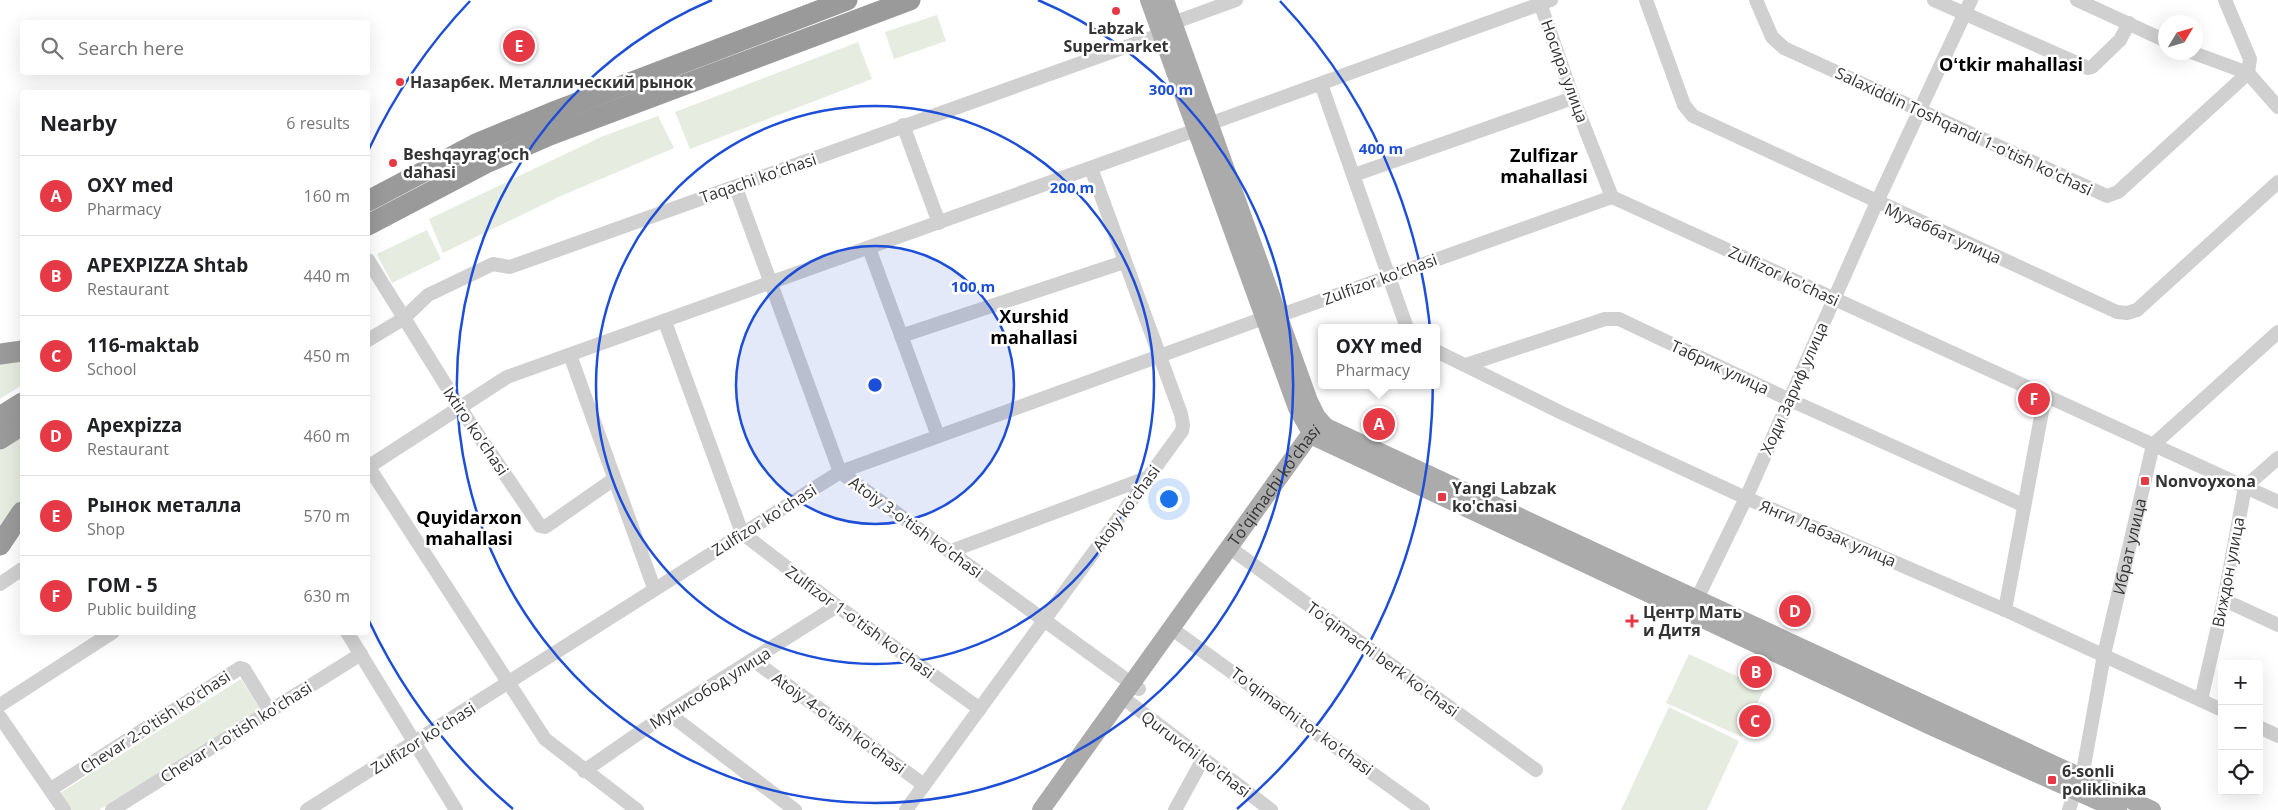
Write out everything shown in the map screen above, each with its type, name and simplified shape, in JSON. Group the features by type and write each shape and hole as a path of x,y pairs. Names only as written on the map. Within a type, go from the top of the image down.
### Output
{"highway":[{"path":"370,201 476,144 556,110 847,0"},
{"path":"370,224 486,163 550,135 910,0"},
{"path":"0,354 20,351"},
{"path":"0,417 20,404"},
{"path":"0,440 20,426"},
{"path":"0,545 20,515"}],"main road":[{"path":"1150,0 1168,29 1271,317 1312,409 1318,432 2078,784 2152,810"},
{"path":"1165,0 1168,29"},
{"name":"To'qimachi ko'chasi","path":"1041,810 1130,693 1318,432"},
{"name":"To'qimachi ko'chasi","path":"1052,810 1130,693 1180,634 1234,550"},
{"path":"2078,784 2118,810"}],"street":[{"name":"Taqachi koʻchasi","path":"370,339 404,319 428,295 493,264 510,267 684,204 736,188 1168,29 1236,0"},
{"name":"Мухаббат улица","path":"1646,0 1684,105 1691,114 1876,202 2117,312 2127,313 2137,310 2278,182"},
{"name":"Salaxiddin Toshqandi 1-o'tish ko'chasi","path":"1756,0 1772,37 1784,48 2107,196 2118,192 2248,73"},
{"path":"1934,0 2088,68 2092,67 2120,40 2129,24"},
{"name":"Ходи Зариф улица","path":"1694,606 1746,498 1876,202 1971,0"},
{"path":"2077,0 2158,37"},
{"path":"2225,0 2250,59 2248,73"},
{"path":"370,466 507,377 1091,168 1544,1"},
{"name":"Носира улица","path":"1544,1 1573,98 1612,197"},
{"path":"2203,56 2248,73 2278,106"},
{"path":"1320,84 1406,324"},
{"path":"1354,175 1573,98"},
{"path":"903,125 939,223"},
{"name":"Atoiy koʻchasi","path":"906,810 1149,477 1178,436 1183,425 1091,168"},
{"name":"Atoiy 3-o'tish ko'chasi","path":"736,188 840,472 1044,620 1130,693"},
{"name":"Zulfizor ko'chasi","path":"307,810 417,742 654,588 840,472 1159,356 1612,197 2278,502"},
{"path":"869,248 938,436"},
{"path":"901,336 1124,262"},
{"name":"Ixtiro ko'chasi","path":"370,263 460,408 540,526 545,527 614,479"},
{"name":"Табрик улица","path":"1466,366 1605,318 1619,319 1788,399 2023,505"},
{"path":"665,322 742,533"},
{"path":"2153,445 2278,332"},
{"name":"Янги Лабзак улица","path":"1440,353 1562,414 1746,498 2005,610 2218,708"},
{"path":"570,355 654,588"},
{"path":"2005,610 2023,505 2045,395"},
{"name":"Ибрат улица","path":"2069,810 2078,784 2104,655 2153,445"},
{"path":"2245,487 2278,458"},
{"path":"370,470 545,740 638,810"},
{"path":"951,551 1149,477"},
{"name":"Виждон улица","path":"2201,700 2224,600 2245,487"},
{"name":"Zulfizor 1-o'tish ko'chasi","path":"742,533 836,606 980,709"},
{"name":"To'qimachi berk ko'chasi","path":"1234,550 1536,770"},
{"path":"0,584 20,570"},
{"path":"2224,600 2278,624"},
{"name":"Мунисобод улица","path":"584,770 668,713 836,606"},
{"name":"To'qimachi tor ko'chasi","path":"1180,634 1423,810"},
{"path":"0,705 108,635"},
{"path":"349,635 417,742 456,810"},
{"name":"Chevar 1-o'tish ko'chasi","path":"112,810 361,654"},
{"name":"Atoiy 4-o'tish ko'chasi","path":"754,660 924,785"},
{"name":"Chevar 2-o'tish ko'chasi","path":"51,789 240,668 244,669 269,710"},
{"name":"Quruvchi ko'chasi","path":"1130,693 1203,759 1271,810"},
{"path":"668,713 795,810"},
{"path":"0,717 64,810"},
{"path":"2263,729 2278,736"},
{"path":"1175,810 1203,759"}],"shaded area":[{"path":"937,15 946,41 894,59 885,32"},
{"path":"858,42 872,79 690,149 675,112"},
{"path":"658,116 674,148 563,195 443,253 429,219 601,137"},
{"path":"427,230 441,259 392,283 377,254"},
{"path":"20,358 20,386 0,399 0,360"},
{"path":"20,436 20,502 0,534 0,450"},
{"path":"1689,654 1764,689 1742,737 1666,703"},
{"path":"241,679 260,709 99,810 70,810 60,793"},
{"path":"1669,707 1739,741 1707,810 1621,810"}],"place":[{"name":"Labzak Supermarket","path":"1116,11"},
{"name":"Рынок металла","path":"519,46"},
{"name":"Назарбек. Металлический рынок","path":"400,82"},
{"name":"Beshqayrag'och dahasi","path":"393,163"},
{"name":"ГОМ - 5","path":"2034,399"},
{"name":"OXY med","path":"1379,424"},
{"name":"Nonvoyxona","path":"2145,481"},
{"name":"Yangi Labzak ko'chasi","path":"1442,497"},
{"name":"Apexpizza","path":"1795,611"},
{"name":"Центр Мать и Дитя","path":"1632,621"},
{"name":"APEXPIZZA Shtab","path":"1756,672"},
{"name":"116-maktab","path":"1755,721"},
{"name":"6-sonli poliklinika","path":"2052,780"}],"district":[{"name":"Oʻtkir mahallasi","path":"2011,64"},
{"name":"Zulfizar mahallasi","path":"1544,165"},
{"name":"Xurshid mahallasi","path":"1034,326"},
{"name":"Quyidarxon mahallasi","path":"469,527"}]}
